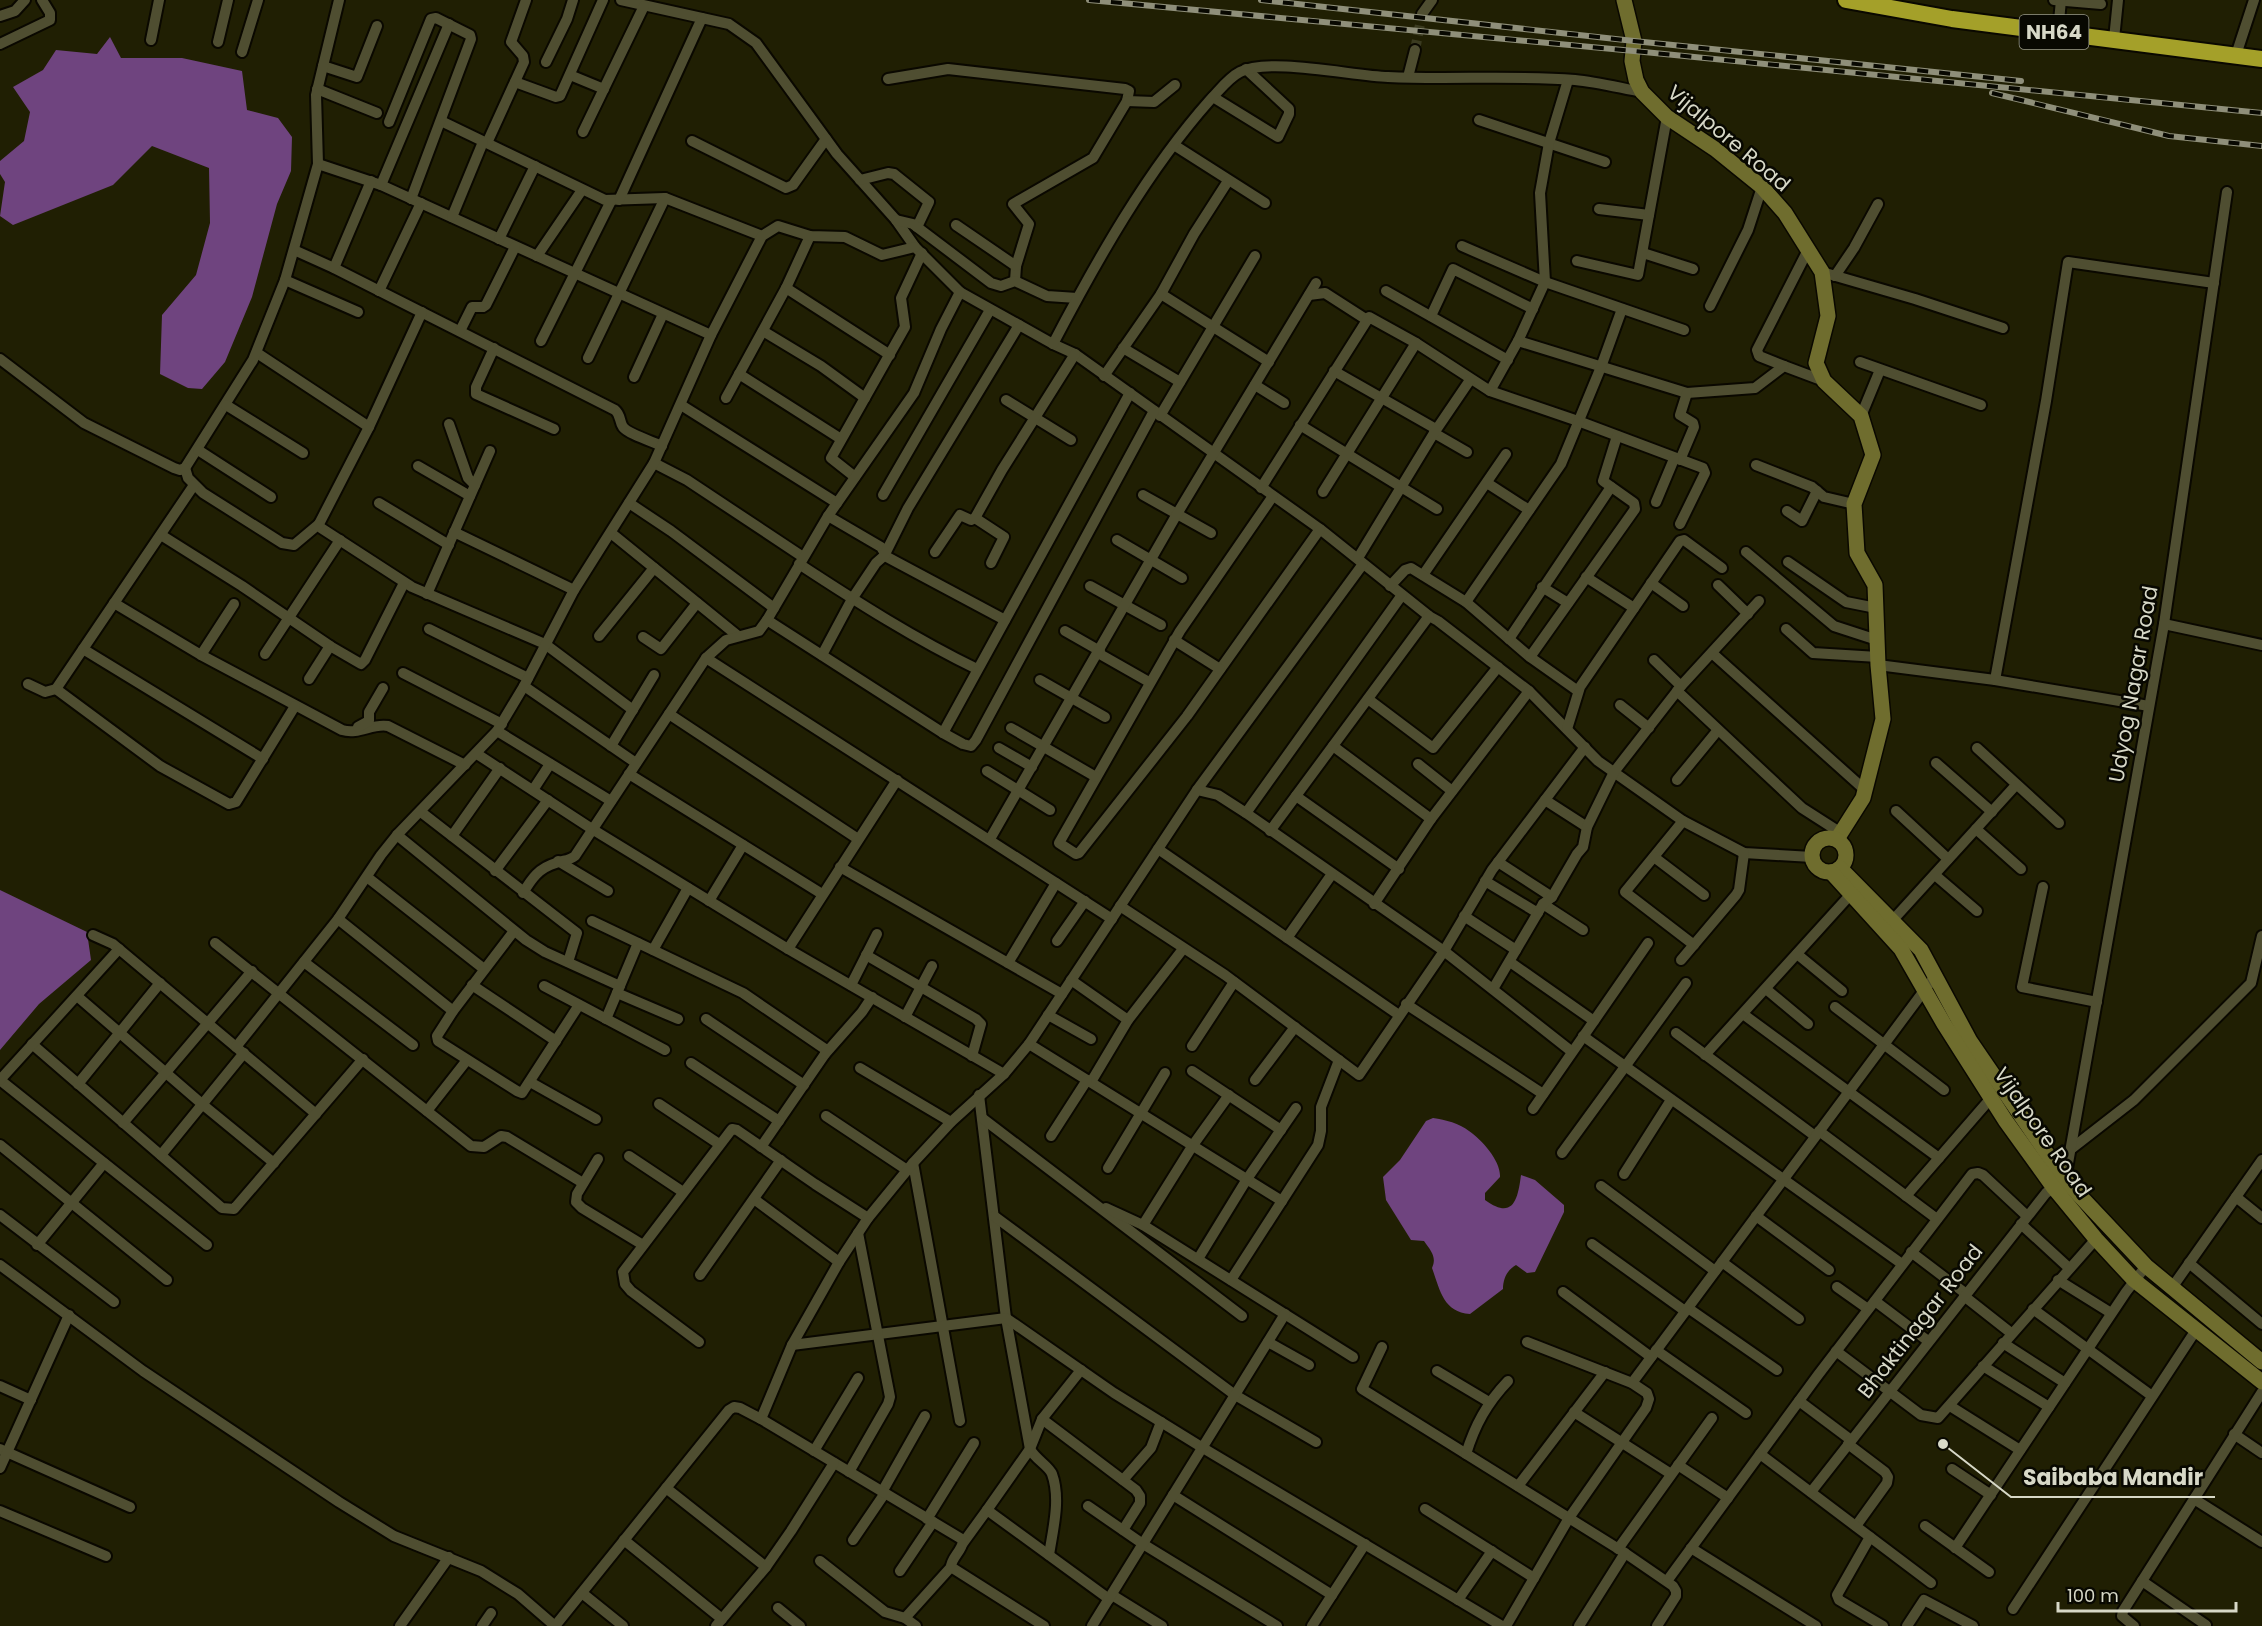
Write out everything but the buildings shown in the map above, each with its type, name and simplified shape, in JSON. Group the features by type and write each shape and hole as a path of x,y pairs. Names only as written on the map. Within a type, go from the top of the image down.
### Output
{"highway":[{"name":"NH64","path":"1846,0 1952,19 2262,59"}],"main road":[{"name":"Vijalpore Road","path":"1624,0 1634,41 1632,61 1636,80 1642,92 1667,117 1715,149 1762,187 1785,213 1808,250 1828,274 1828,316 1816,363 1824,381"},
{"path":"1824,381 1860,416 1873,455 1854,504 1857,553 1875,585 1883,719 1863,798 1839,836"},
{"path":"1812,857 1814,846 1821,839 1839,836"},
{"path":"1835,870 1846,858 1839,836"},
{"name":"Vijalpore Road","path":"1812,857 1816,867 1835,870 1921,950 1970,1041 2096,1239 2134,1280 2262,1382"},
{"name":"Vijalpore Road","path":"1835,870 1851,894 1901,949 1991,1098 2060,1184 2171,1289 2262,1362"}],"street":[{"path":"0,16 15,11 25,0"},
{"path":"0,44 50,20 50,13 42,0"},
{"path":"151,40 159,0"},
{"path":"218,42 228,0"},
{"path":"242,52 258,0"},
{"path":"0,359 96,430 174,468 180,470 185,468 257,354 285,280 318,164 315,101 339,0"},
{"path":"452,217 524,59 511,42 526,0"},
{"path":"546,62 565,25 573,0"},
{"path":"515,82 556,97 562,94 603,0"},
{"path":"621,0 729,24 756,43 826,139 919,250 960,292 1075,354 1320,529 1390,586 1529,691 1598,760 1614,772 1683,821 1744,853 1812,857"},
{"path":"1422,14 1432,0"},
{"path":"2054,0 2101,4"},
{"path":"2058,32 2061,0"},
{"path":"2114,39 2118,0"},
{"path":"2236,55 2254,0"},
{"path":"583,132 644,6"},
{"path":"379,291 416,201 441,121 471,39 470,35 436,18 431,20 389,122"},
{"path":"541,342 574,274 615,200 702,18"},
{"path":"334,268 449,24"},
{"path":"323,66 357,77 377,26"},
{"path":"1408,77 1415,50"},
{"path":"1053,344 1077,298 1125,218 1174,145 1213,98 1236,74 1246,69 1277,66 1387,77 1568,80 1642,92"},
{"path":"888,79 948,69 1125,88 1129,91 1127,101 1093,158 1012,204 1029,224 1016,266 1015,281"},
{"path":"1213,98 1278,137 1289,110 1246,69"},
{"path":"570,75 604,89"},
{"path":"1490,392 1518,341 1545,282 1540,193 1549,143 1568,80"},
{"path":"1127,101 1154,102 1175,85"},
{"path":"317,89 377,113"},
{"path":"1577,261 1633,275 1638,274 1667,117"},
{"path":"1479,120 1605,162"},
{"path":"441,121 582,190 615,200 665,198 762,236"},
{"path":"692,141 786,188 793,185 826,139"},
{"path":"1174,145 1264,203"},
{"path":"318,164 376,183 711,335"},
{"path":"499,239 534,166"},
{"path":"860,180 888,173 894,174 929,201 917,227"},
{"path":"1104,376 1161,294 1194,234 1228,181"},
{"path":"1710,306 1749,230 1762,187"},
{"path":"537,256 582,190"},
{"name":"Udyog Nagar Road","path":"2060,1184 2071,1149 2163,624 2227,192"},
{"path":"588,358 665,198"},
{"path":"1878,204 1854,248 1828,274 1915,298 2002,328"},
{"path":"1599,209 1649,215"},
{"path":"896,220 908,221 991,283 1000,286 1015,281 1047,296 1077,298"},
{"path":"956,225 1016,266"},
{"path":"161,1155 202,1104 280,992 338,919 381,855 397,835 500,728 574,590 654,463 711,335 762,236 778,226 810,236 845,237 882,255 919,250"},
{"path":"726,398 786,288 810,236"},
{"path":"1462,246 1545,282 1684,330"},
{"path":"460,331 472,307 486,305 515,247"},
{"path":"294,250 615,410 620,414 626,430 662,446"},
{"path":"855,477 831,458 905,327 901,298 919,250"},
{"path":"1808,250 1757,350 1759,356 1824,381"},
{"path":"1643,253 1693,269"},
{"path":"767,620 943,733 963,744 971,746 974,744 1157,414 1180,382 1255,256"},
{"path":"1995,681 2046,401 2067,262 2214,283"},
{"path":"1431,316 1453,269 1533,309"},
{"path":"285,280 358,312"},
{"path":"990,840 1177,514 1316,283"},
{"path":"786,288 890,355"},
{"path":"1386,291 1508,360"},
{"path":"523,893 534,875 544,867 558,861 572,859 706,658 726,640 759,630 767,620 828,516 914,393 941,329 960,292"},
{"path":"1309,295 1325,293 1366,320"},
{"path":"1161,294 1269,362"},
{"path":"1466,602 1561,464 1622,309"},
{"path":"883,495 990,310"},
{"path":"185,468 188,478 194,485 288,546 294,545 319,524 369,427 422,312"},
{"path":"634,376 663,314"},
{"path":"1261,488 1369,317 1416,343 1490,392 1578,421 1705,470 1680,524"},
{"path":"822,655 852,599 876,564 885,555 908,508 1019,325"},
{"path":"762,331 816,363 865,398"},
{"path":"1518,341 1687,393 1755,388 1784,366"},
{"path":"1323,492 1416,343"},
{"path":"494,348 476,387 476,394 554,429"},
{"path":"1123,348 1180,382"},
{"path":"257,354 369,427"},
{"path":"935,552 960,515 971,520 975,518 1002,470 1075,354"},
{"path":"1860,362 1981,405"},
{"path":"1860,416 1880,369"},
{"path":"1334,371 1382,398 1467,452"},
{"path":"739,374 841,439"},
{"path":"761,1419 792,1346 839,1262 868,1218 910,1166 951,1122 1004,1074 1029,1044 1197,790 1361,561 1400,487 1470,380"},
{"path":"1255,385 1284,403"},
{"path":"943,733 1130,393"},
{"path":"1656,502 1694,427 1693,423 1680,415 1687,393"},
{"path":"1006,400 1071,441"},
{"path":"226,405 303,453"},
{"path":"681,405 837,503"},
{"path":"449,424 468,478 475,485"},
{"path":"1300,425 1437,509"},
{"path":"1530,657 1636,506 1605,483 1603,479 1617,436"},
{"path":"198,450 271,497"},
{"path":"427,594 490,451"},
{"path":"1423,575 1506,454"},
{"path":"654,463 687,480 852,599 939,650 978,669"},
{"path":"1756,465 1817,491 1824,497 1854,504"},
{"path":"418,466 470,496"},
{"path":"1487,483 1529,510"},
{"path":"28,684 45,692 56,689 194,485"},
{"path":"1509,639 1611,487"},
{"path":"1787,511 1802,521 1817,491"},
{"path":"1143,495 1211,533"},
{"path":"1274,496 1174,640 1059,840 1076,854 1099,829 1187,716 1320,529"},
{"path":"379,503 448,545"},
{"path":"629,503 671,531 774,608"},
{"path":"828,516 881,547 885,555 1005,620"},
{"path":"975,518 1004,537 992,563"},
{"path":"319,524 321,528 404,583 545,644 633,710"},
{"path":"454,532 574,590"},
{"path":"611,533 738,636"},
{"path":"161,535 289,616 357,663 363,662 404,583"},
{"path":"265,654 340,540"},
{"path":"1117,540 1182,578"},
{"path":"1567,729 1578,691 1681,540 1722,568"},
{"path":"1746,552 1834,626 1877,640"},
{"path":"1788,562 1846,602 1876,608"},
{"path":"599,636 654,568"},
{"path":"1390,586 1407,568 1423,575 1466,602 1530,657 1578,691"},
{"path":"1586,577 1634,608"},
{"path":"1651,583 1683,606"},
{"path":"1718,585 1748,614"},
{"path":"1090,586 1161,625"},
{"path":"1542,587 1568,603"},
{"path":"1246,813 1402,594"},
{"path":"1493,989 1544,905 1577,854 1584,848 1587,827 1614,772 1679,688 1759,601"},
{"path":"114,603 201,655 295,706 350,732 380,725 388,726 465,765"},
{"path":"643,637 661,649 697,603"},
{"path":"201,655 234,604"},
{"path":"1270,831 1429,616"},
{"path":"2163,624 2262,645"},
{"path":"429,629 526,682 636,763"},
{"path":"1786,629 1813,653 1878,661 2149,706"},
{"path":"1065,631 1149,682"},
{"path":"1174,640 1220,669"},
{"path":"309,679 330,646"},
{"path":"83,649 263,759"},
{"path":"1712,652 1865,790"},
{"path":"706,658 1112,919"},
{"path":"1654,660 1718,730 1802,808 1839,836"},
{"path":"1368,699 1433,748 1498,667"},
{"path":"403,673 500,728 550,764 611,801"},
{"path":"610,746 654,675"},
{"path":"1040,680 1105,717"},
{"path":"350,732 369,721 369,712 383,688"},
{"path":"56,689 160,766 224,802 234,804 295,706"},
{"path":"1374,904 1431,819 1529,691"},
{"path":"1620,705 1649,728"},
{"path":"669,714 858,839"},
{"path":"1011,728 1096,777"},
{"path":"1677,780 1718,730"},
{"path":"1333,746 1431,819"},
{"path":"1120,906 1234,982 1359,1075 1444,951 1498,862 1585,747"},
{"path":"1977,747 2059,823"},
{"path":"999,748 1032,767"},
{"path":"477,754 592,829 788,949 1004,1074"},
{"path":"1936,762 1992,812"},
{"path":"533,790 550,764"},
{"path":"1418,764 1452,791"},
{"path":"452,836 500,768"},
{"path":"987,771 1050,810"},
{"path":"629,774 822,894"},
{"path":"788,949 897,780"},
{"path":"1892,921 2016,785"},
{"path":"1197,790 1218,795 1246,813 1444,951 1571,1051"},
{"path":"1296,796 1399,869"},
{"path":"495,871 548,800"},
{"path":"1545,800 1587,827"},
{"path":"1896,811 1948,859"},
{"path":"421,812 577,933 568,962"},
{"path":"1683,821 1625,892 1694,945"},
{"path":"1976,829 2021,869"},
{"path":"397,835 514,931 545,952 678,1019"},
{"path":"710,901 743,845"},
{"path":"1158,849 1399,1015"},
{"path":"1681,960 1739,890 1744,853"},
{"path":"1654,857 1704,896"},
{"path":"558,861 608,891"},
{"path":"1498,862 1544,905 1583,930"},
{"path":"840,867 1062,994"},
{"path":"1287,938 1332,874"},
{"path":"1935,875 1977,911"},
{"path":"367,877 484,969"},
{"path":"1485,881 1544,905"},
{"path":"1008,963 1056,883"},
{"path":"2043,887 2022,987 2097,1002"},
{"path":"653,950 688,888"},
{"path":"1705,1055 1851,894"},
{"path":"1057,941 1085,901"},
{"path":"1464,916 1516,951"},
{"path":"338,919 453,1011"},
{"path":"592,921 743,993 822,1046 825,1054"},
{"path":"514,931 453,1011 437,1038 519,1093 525,1090 579,1005"},
{"path":"851,985 877,934"},
{"path":"93,935 113,944 316,1114"},
{"path":"2071,1149 2134,1100 2251,984 2262,936"},
{"path":"215,943 280,992 471,1146 484,1147 501,1136 507,1137 584,1183"},
{"path":"606,1019 638,943"},
{"path":"1533,1109 1648,943"},
{"path":"119,949 0,1080 207,1245"},
{"path":"1051,1136 1128,1020 1183,949"},
{"path":"1797,954 1842,991"},
{"path":"867,955 976,1019 981,1024 972,1056"},
{"path":"304,962 413,1045"},
{"path":"1510,962 1594,1021"},
{"path":"905,1017 932,966"},
{"path":"123,1123 252,971"},
{"path":"1632,1383 1935,976"},
{"path":"1071,980 1128,1020"},
{"path":"1192,1046 1234,982"},
{"path":"78,1084 160,983"},
{"path":"1562,1153 1686,983"},
{"path":"472,986 556,1041"},
{"path":"544,986 666,1050"},
{"path":"1766,989 1808,1024"},
{"path":"76,996 274,1163"},
{"path":"761,1147 825,1054 862,1012 872,997"},
{"path":"1406,1004 1543,1094"},
{"path":"1835,1007 1944,1090"},
{"path":"1743,1014 1850,1090 1939,1158"},
{"path":"1048,1015 1091,1039"},
{"path":"706,1019 804,1085"},
{"path":"1255,1080 1295,1028"},
{"path":"1676,1034 1937,1219"},
{"path":"1583,1036 1902,1264"},
{"path":"32,1044 222,1208 229,1210 234,1209 363,1059"},
{"path":"1029,1044 1282,1201"},
{"path":"427,1111 467,1060"},
{"path":"1231,1280 1318,1145 1321,1131 1321,1107 1339,1060"},
{"path":"691,1063 779,1120"},
{"path":"860,1068 951,1122"},
{"path":"1192,1071 1281,1130"},
{"path":"1108,1168 1165,1073"},
{"path":"530,1082 596,1119"},
{"path":"979,1095 1006,1318 1030,1449 1039,1462 1051,1472 1055,1487 1056,1503 1049,1555"},
{"path":"1143,1225 1193,1145 1229,1095"},
{"path":"1906,1196 1991,1098"},
{"path":"1624,1174 1671,1100"},
{"path":"659,1104 719,1144"},
{"path":"1197,1259 1247,1179 1296,1108"},
{"path":"826,1116 910,1166 960,1421"},
{"path":"982,1118 1242,1316"},
{"path":"699,1342 625,1284 623,1272 732,1129 737,1130 868,1218"},
{"path":"0,1145 167,1280"},
{"path":"629,1156 683,1191"},
{"path":"598,1159 577,1194 576,1202 582,1208 643,1245"},
{"path":"700,1275 781,1160"},
{"path":"2171,1289 2262,1160"},
{"path":"37,1245 104,1163"},
{"path":"1666,1581 1871,1305 1972,1174 1983,1175 2069,1268"},
{"name":"Bhaktinagar Road","path":"1810,1492 2024,1220 2046,1193 2060,1184"},
{"path":"1601,1186 1718,1267 1799,1319"},
{"path":"2236,1197 2262,1218"},
{"path":"754,1199 839,1262"},
{"path":"1097,1205 1143,1225 1353,1357"},
{"path":"0,1215 114,1302"},
{"path":"994,1216 1235,1395 1316,1442"},
{"path":"1756,1216 1829,1270"},
{"path":"849,1472 891,1397 858,1233"},
{"path":"1836,1352 1921,1415 1938,1418 2096,1239"},
{"path":"1592,1244 1777,1370"},
{"path":"1911,1252 2011,1333"},
{"path":"2189,1263 2262,1324"},
{"path":"0,1265 143,1371 339,1502 394,1536 481,1571 518,1594 550,1624 582,1593 729,1410 734,1407 761,1419 960,1538 963,1543"},
{"path":"1955,1548 2111,1313 2146,1266"},
{"path":"2058,1280 2111,1313"},
{"path":"1838,1287 1928,1341"},
{"path":"1563,1292 1746,1413"},
{"path":"2033,1309 2152,1396"},
{"path":"1092,1626 1285,1314"},
{"path":"0,1468 4,1451 31,1400 69,1315"},
{"path":"792,1346 1006,1318 1081,1370 1203,1448 1504,1626 1569,1518 1646,1408 1649,1399 1647,1393 1632,1383 1527,1342"},
{"path":"2013,1610 2196,1330"},
{"path":"1268,1342 1309,1365"},
{"path":"2003,1343 2065,1383"},
{"path":"1383,1347 1362,1389 1622,1551 1666,1581 1672,1586 1676,1596 1657,1626"},
{"path":"1983,1366 2049,1407"},
{"path":"905,1618 951,1567 963,1543 1030,1449 1042,1419 1081,1370"},
{"path":"1437,1371 1489,1402"},
{"path":"1518,1486 1605,1372"},
{"path":"814,1451 858,1378"},
{"path":"1466,1454 1481,1414 1508,1381"},
{"path":"0,1386 31,1400"},
{"path":"2134,1626 2122,1616 2262,1392"},
{"path":"1799,1401 1850,1442 1888,1477 1887,1483 1856,1526"},
{"path":"1950,1406 2020,1450"},
{"path":"1574,1412 1671,1474"},
{"path":"853,1540 884,1493 925,1416"},
{"path":"1583,1625 1622,1551 1671,1474 1712,1418"},
{"path":"1042,1419 1123,1480 1140,1496 1140,1503 1123,1530"},
{"path":"1123,1480 1151,1448 1161,1422"},
{"path":"2235,1434 2262,1453"},
{"path":"900,1571 974,1443"},
{"path":"4,1451 130,1507"},
{"path":"1760,1454 1931,1583"},
{"path":"624,1540 719,1622 766,1567 834,1463"},
{"path":"1678,1464 1728,1498"},
{"path":"1952,1469 1991,1495"},
{"path":"666,1488 766,1567"},
{"path":"1173,1495 1332,1595"},
{"path":"2194,1498 2262,1542"},
{"path":"1088,1506 1143,1544 1277,1626"},
{"path":"1425,1509 1534,1578"},
{"path":"987,1510 1110,1597 1162,1626"},
{"path":"0,1511 106,1556"},
{"path":"1924,1527 1989,1572"},
{"path":"1870,1537 1837,1595 1839,1600 1883,1626"},
{"path":"1312,1626 1365,1544"},
{"path":"1691,1548 1816,1626"},
{"path":"1458,1600 1491,1551"},
{"path":"400,1626 449,1557"},
{"path":"820,1561 885,1612 905,1618 916,1626"},
{"path":"951,1567 1044,1626"},
{"path":"2142,1581 2206,1625"},
{"path":"582,1593 623,1626"},
{"path":"1907,1626 1924,1600 1973,1626"},
{"path":"777,1608 795,1624"},
{"path":"482,1626 491,1614"}],"shaded area":[{"path":"110,37 121,58 182,58 242,71 247,110 278,118 292,137 291,171 277,204 252,297 225,362 202,389 188,388 160,374 162,315 196,275 210,223 209,168 152,146 113,185 13,225 0,216 5,182 0,174 0,161 24,141 30,112 13,87 43,70 56,50 97,54"},
{"path":"0,890 87,932 91,960 39,1004 0,1050"},
{"path":"1433,1118 1452,1122 1465,1128 1490,1151 1497,1164 1500,1177 1485,1193 1485,1200 1502,1208 1513,1204 1521,1175 1535,1180 1564,1205 1564,1212 1535,1272 1527,1273 1516,1265 1506,1275 1503,1289 1470,1314 1454,1309 1448,1304 1440,1292 1432,1268 1434,1257 1431,1251 1424,1241 1411,1240 1386,1200 1383,1177 1400,1160 1426,1121"}],"tunnel":[{"path":"1415,50 1422,14"}],"railway":[{"path":"1089,0 2262,113"},
{"path":"1261,0 2021,81"},
{"path":"1992,93 2169,136 2262,146"}],"place":[{"name":"Saibaba Mandir","path":"1943,1444"}]}
